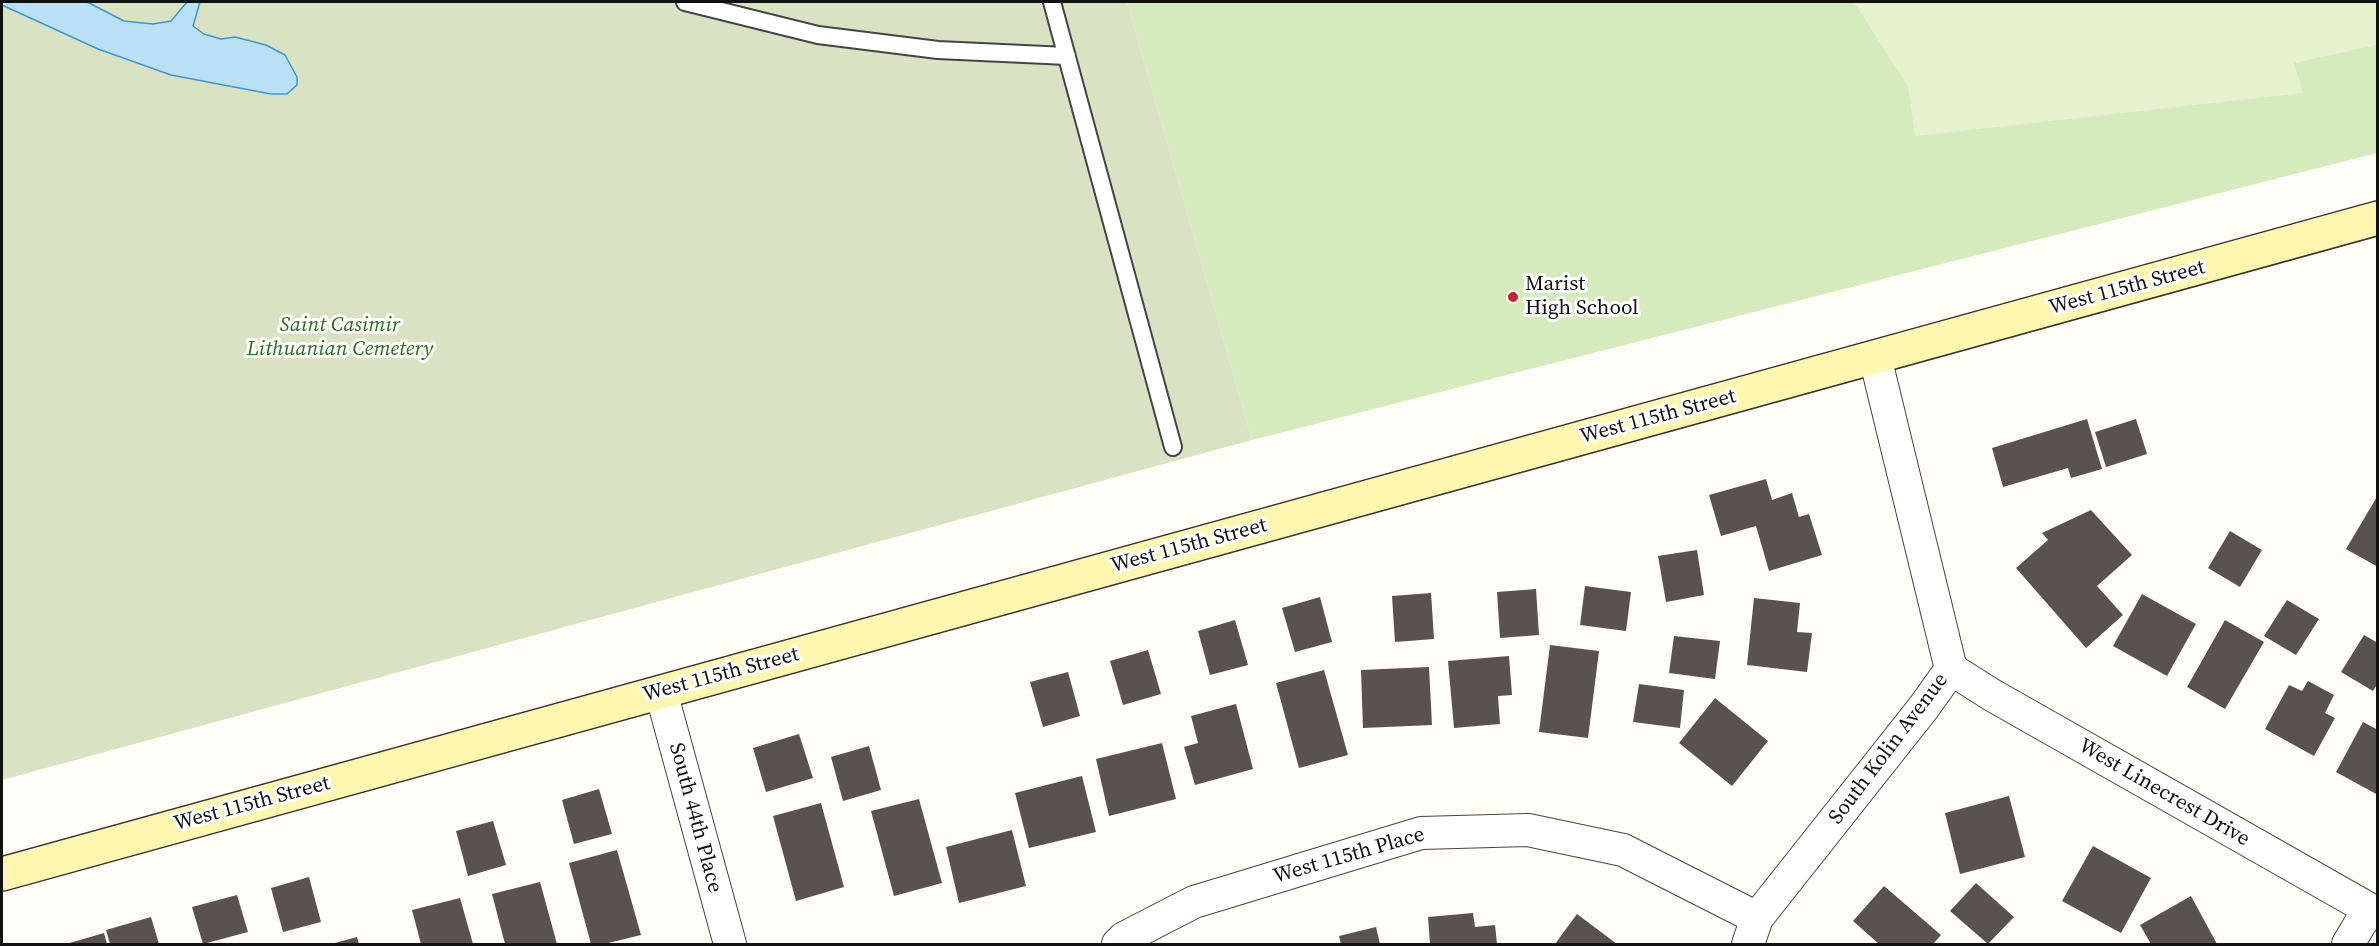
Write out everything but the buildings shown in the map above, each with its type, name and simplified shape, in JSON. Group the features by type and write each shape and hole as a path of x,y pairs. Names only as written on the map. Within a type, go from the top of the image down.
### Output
{"street":[{"name":"West 115th Street","path":"2,874 2378,218"},
{"name":"South Kolin Avenue","path":"1753,931 1951,669 1875,357"},
{"name":"West Linecrest Drive","path":"1951,669 1992,695 2373,911"},
{"name":"South 44th Place","path":"661,692 730,945"},
{"name":"West 115th Place","path":"1118,945 1124,938 1194,902 1421,833 1528,830 1623,850 1753,931"},
{"path":"2348,945 2373,911"}],"lane":[{"path":"685,2 818,35 938,50 1067,56"},
{"path":"1052,2 1173,447"}],"green space":[{"name":"Saint Casimir Lithuanian Cemetery","path":"2,2 1127,2 1252,440 2,780"},
{"name":"Marist High School","path":"1127,2 2377,2 2377,153 1252,440"},
{"path":"1854,2 2377,2 2377,45 2294,63 2303,93 1915,136 1908,87"}],"water":[{"path":"2,2 87,2 124,21 153,24 171,21 187,2 200,2 193,26 204,34 221,39 235,37 266,45 285,55 297,77 297,85 287,94 271,94 171,75 98,49 2,5"}],"place":[{"name":"Marist High School","path":"1513,297"}]}
